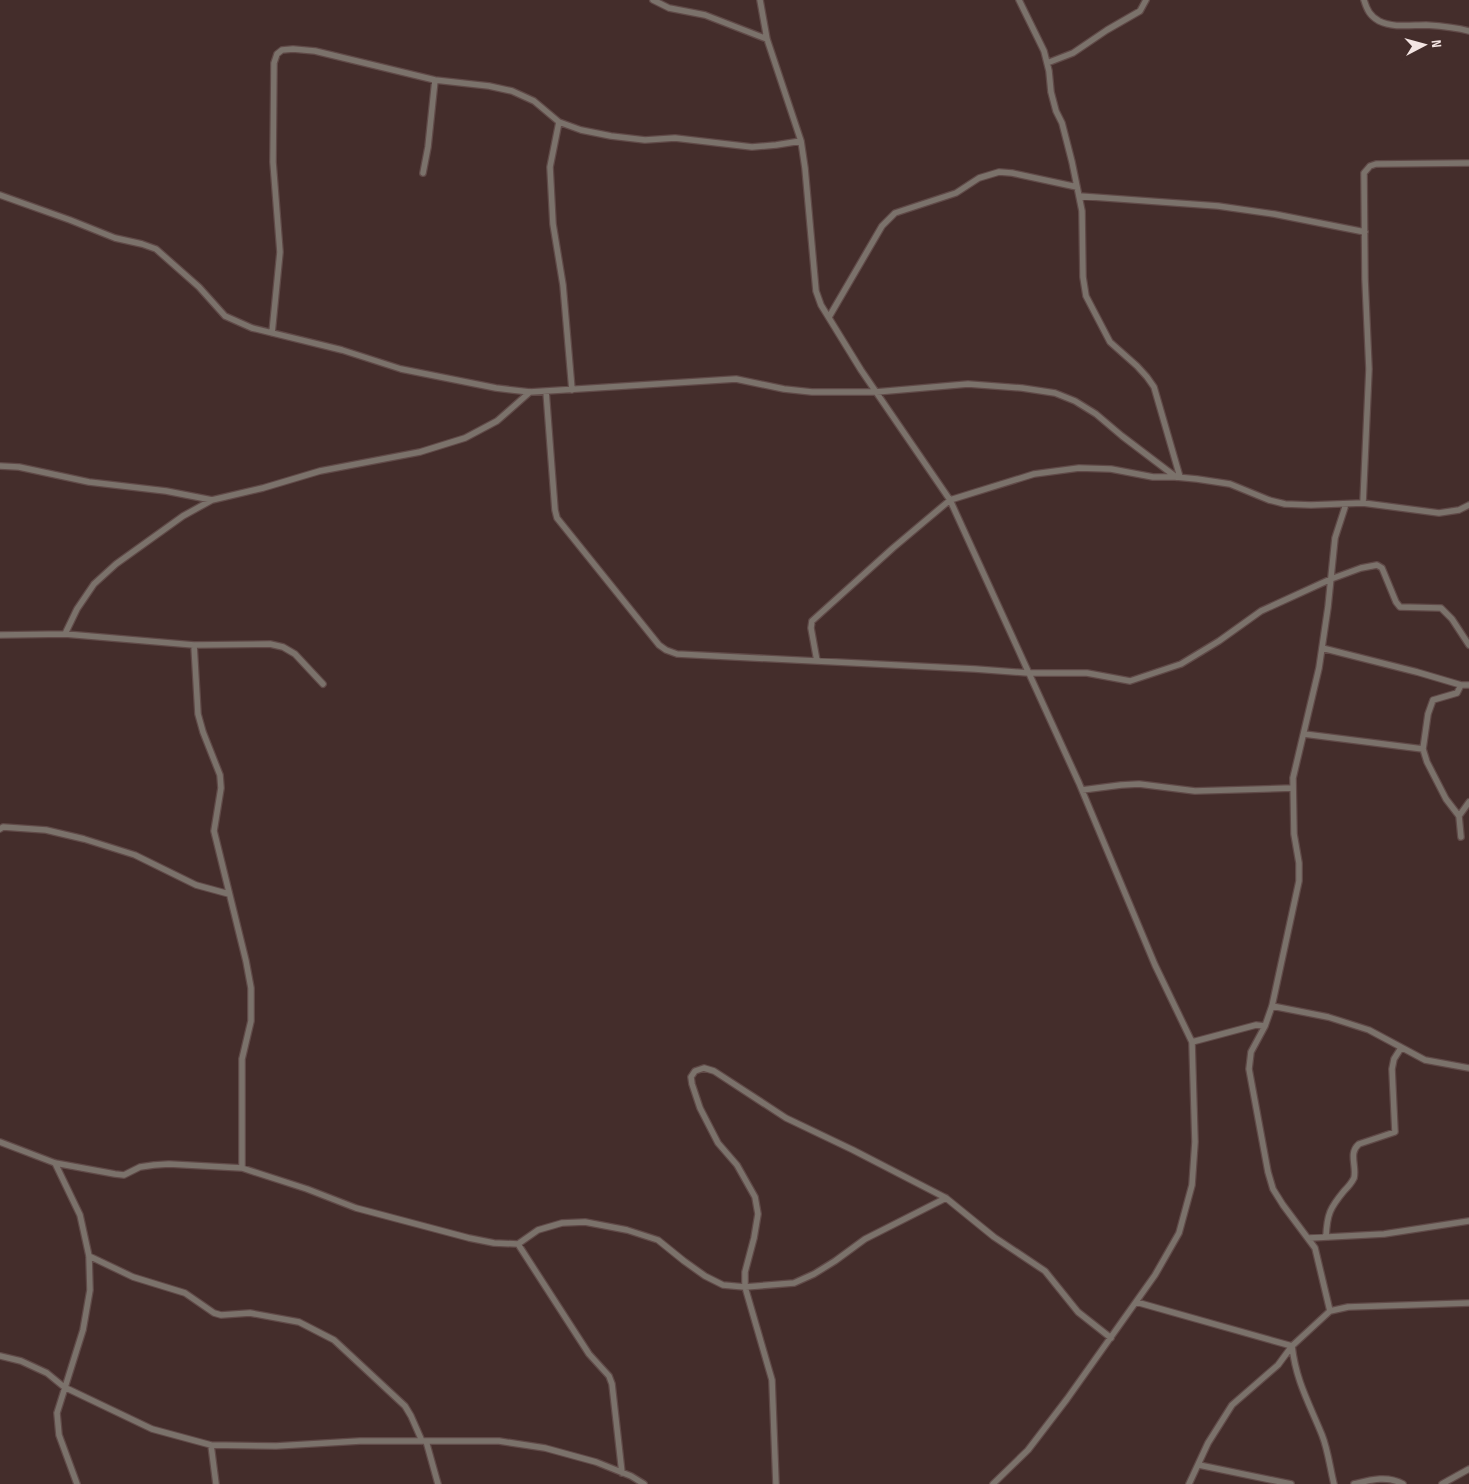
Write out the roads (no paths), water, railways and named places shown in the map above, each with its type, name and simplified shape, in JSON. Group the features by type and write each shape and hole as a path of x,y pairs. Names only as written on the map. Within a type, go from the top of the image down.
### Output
{"street":[{"path":"653,0 669,8 704,15 767,39"},
{"path":"760,0 767,39 800,141 806,168 816,291 821,305 876,392 950,500 1082,790 1154,965 1192,1042 1195,1142 1192,1185 1179,1233 1155,1275 1111,1338 1028,1450 993,1484"},
{"path":"1020,0 1044,51 1051,92 1056,111 1062,123 1077,187 1082,211 1083,277 1086,296 1110,342 1147,376 1154,387 1178,477"},
{"path":"1047,63 1073,53 1140,11 1146,0"},
{"path":"1364,0 1368,12 1379,21 1390,25 1456,28 1469,31"},
{"path":"272,333 280,252 272,162 274,63 277,54 282,50 315,51 435,80 489,86 512,91 534,101 559,122 581,130 612,136 645,140 675,138 752,146 800,141"},
{"path":"423,173 428,147 435,80"},
{"path":"559,122 550,166 553,224 563,285 572,390"},
{"path":"1363,503 1369,369 1365,279 1364,173 1370,166 1376,164 1469,162"},
{"path":"828,317 882,226 895,213 956,193 979,178 999,172 1077,187"},
{"path":"0,195 115,238 156,249 199,287 225,316 252,328 342,350 401,369 496,388 530,392 736,379 784,389 812,392 876,392 968,384 1022,388 1055,393 1075,401 1096,414 1122,436 1178,477"},
{"path":"1079,196 1218,206 1274,214 1365,232"},
{"path":"546,391 557,518 659,645 677,654 1028,673 1087,673 1122,680 1136,680 1181,664 1219,641 1261,611 1331,579 1361,568 1377,565 1382,568 1396,602 1400,607 1441,608 1452,619 1469,645"},
{"path":"65,634 94,584 116,564 183,516 212,500 263,488 320,471 420,452 465,438 497,421 530,392"},
{"path":"0,466 19,467 89,482 166,491 212,500"},
{"path":"816,661 811,628 812,621 886,554 950,500 1034,474 1079,468 1111,469 1153,477 1178,477 1230,484 1269,500 1285,504 1363,503 1438,513 1459,510 1469,505"},
{"path":"1330,1311 1315,1248 1273,1189 1268,1172 1249,1069 1251,1052 1265,1026 1272,1006 1299,881 1299,863 1294,834 1293,778 1319,668 1335,538 1346,504"},
{"path":"0,636 65,634 194,645 270,644 283,647 295,654 323,684"},
{"path":"194,645 198,714 220,775 222,788 214,831 246,960 251,988 251,1021 242,1058 242,1168"},
{"path":"1322,648 1461,685 1469,685"},
{"path":"1461,685 1457,693 1433,700 1428,714 1423,749 1427,762 1446,799 1459,816 1461,837"},
{"path":"1304,734 1423,749"},
{"path":"1082,790 1139,784 1195,791 1292,788"},
{"path":"1459,816 1469,802"},
{"path":"0,829 3,827 46,830 84,839 135,856 196,885 229,894"},
{"path":"1272,1006 1328,1017 1369,1030 1425,1060 1469,1068"},
{"path":"1192,1042 1256,1025 1265,1026"},
{"path":"1326,1236 1328,1213 1354,1177 1354,1151 1356,1147 1359,1144 1395,1132 1392,1069 1394,1059 1401,1048"},
{"path":"776,1484 772,1380 745,1287 745,1272 758,1214 755,1197 737,1165 718,1143 700,1108 692,1084 691,1076 695,1071 704,1068 714,1072 786,1118 946,1198 994,1237 1045,1271 1078,1312 1111,1338"},
{"path":"0,1142 55,1163 124,1175 140,1167 169,1164 242,1168 365,1210 494,1243 518,1244 538,1230 562,1223 585,1222 627,1230 658,1240 705,1276 723,1285 745,1287 794,1283 814,1274 835,1261 865,1239 946,1198"},
{"path":"55,1163 80,1215 89,1256 90,1290 84,1322 57,1413 59,1435 77,1484"},
{"path":"1309,1238 1384,1234 1469,1221"},
{"path":"518,1244 589,1354 609,1376 612,1384 622,1473"},
{"path":"89,1256 133,1277 185,1293 214,1313 221,1315 250,1313 299,1322 334,1340 405,1406 424,1441 438,1484"},
{"path":"1136,1302 1292,1346"},
{"path":"1189,1484 1208,1443 1232,1405 1278,1365 1292,1346 1330,1311 1348,1307 1469,1304"},
{"path":"1292,1346 1294,1368 1323,1437 1334,1484"},
{"path":"0,1356 21,1361 47,1373 64,1387 152,1429 210,1445 276,1446 360,1441 499,1441 545,1448 596,1462 644,1484"},
{"path":"210,1445 216,1484"},
{"path":"1199,1465 1291,1484"},
{"path":"1442,1484 1469,1470"},
{"path":"1354,1484 1391,1479 1403,1484"}]}
